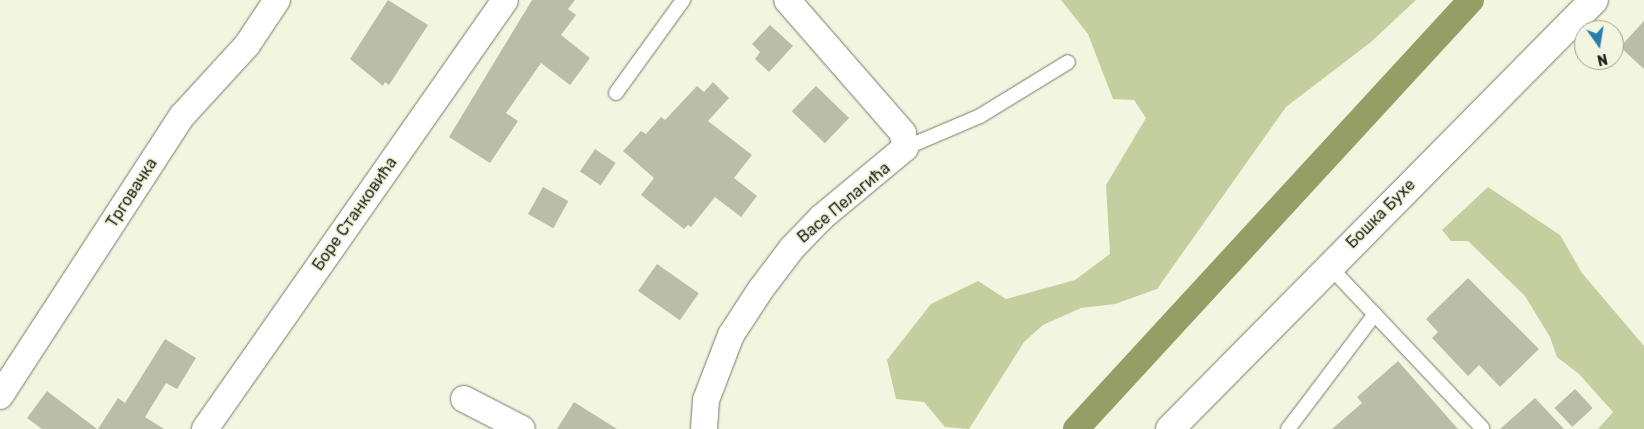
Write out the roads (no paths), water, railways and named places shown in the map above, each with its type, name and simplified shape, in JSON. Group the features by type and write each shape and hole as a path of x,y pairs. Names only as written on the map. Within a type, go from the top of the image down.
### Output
{"main road":[{"name":"Бошка Бухе","path":"1170,429 1594,0"}],"street":[{"name":"Трговачка","path":"0,396 182,116 247,45 277,0"},
{"name":"Боре Станковића","path":"205,429 505,0"},
{"name":"Васе Пелагића","path":"704,429 706,400 731,335 761,289 792,248 822,217 905,148 903,132 787,0"},
{"path":"464,399 522,429"}],"lane":[{"path":"616,93 683,0"},
{"path":"905,148 980,116 1068,62"},
{"path":"1329,266 1482,428"},
{"path":"1288,429 1374,314"}],"waterway":[{"path":"1076,429 1471,0"}]}
